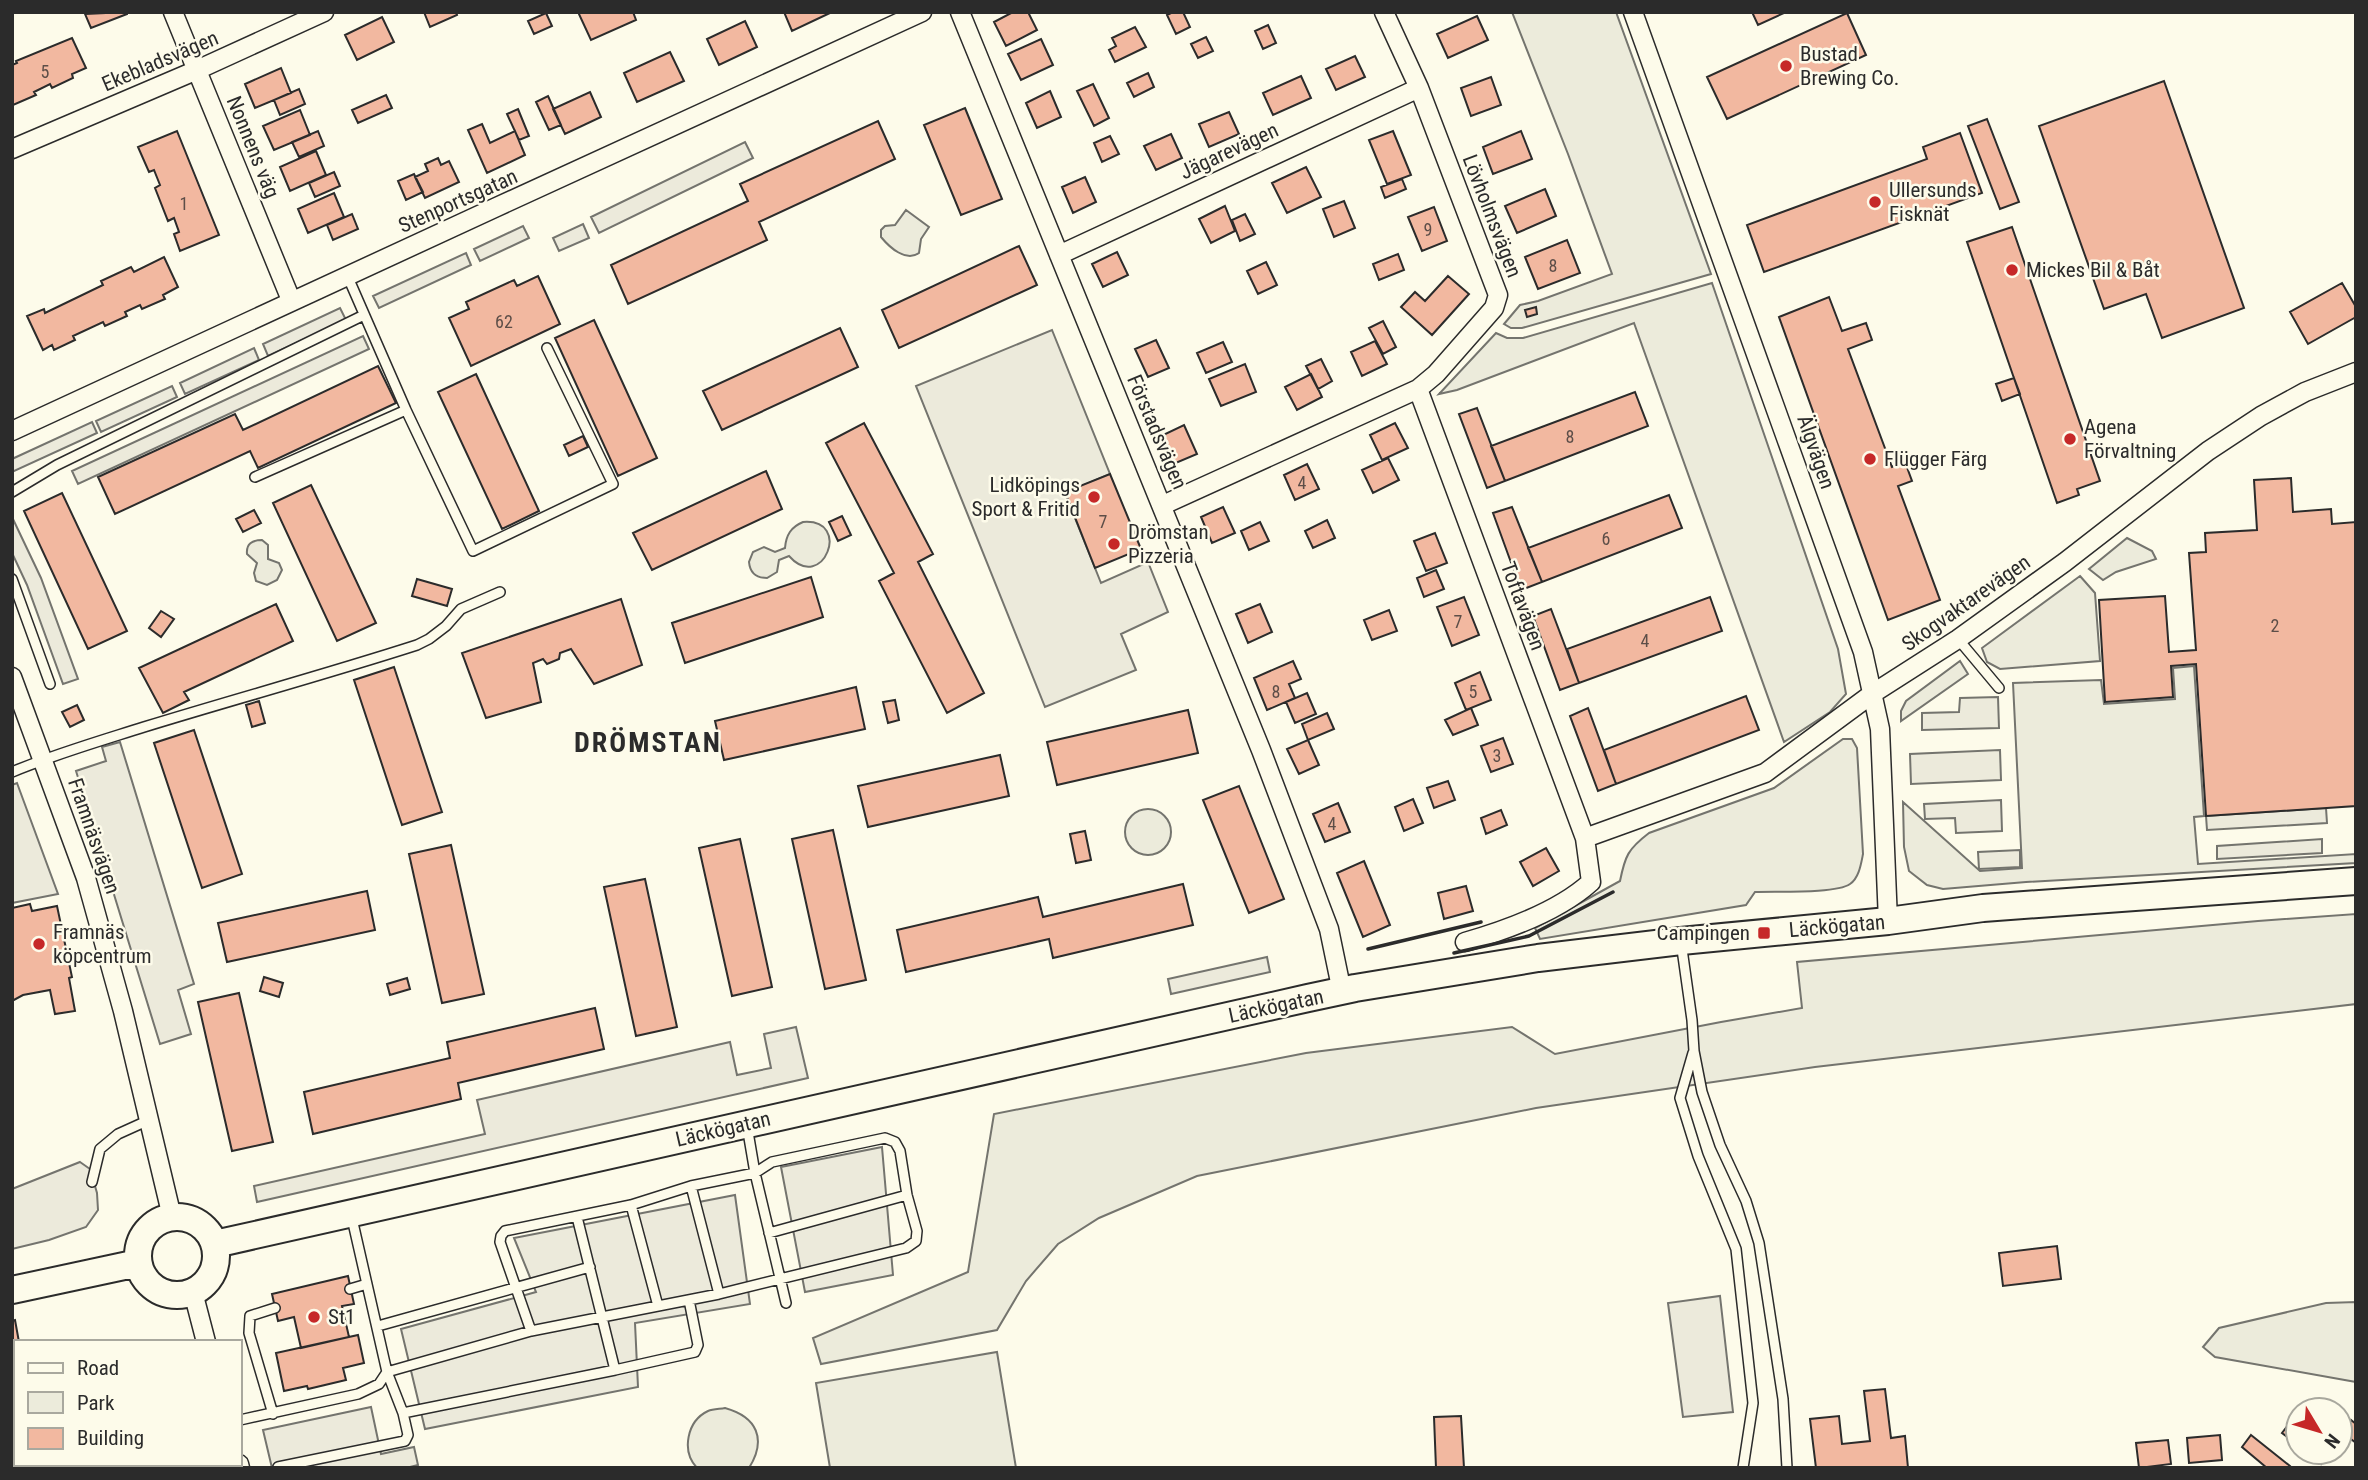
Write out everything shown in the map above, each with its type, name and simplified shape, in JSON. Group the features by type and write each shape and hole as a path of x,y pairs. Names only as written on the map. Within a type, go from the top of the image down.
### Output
{"main road":[{"name":"Läckögatan","path":"215,1244 1410,979 1538,958 1681,940 1888,921 1983,908 2356,881"},
{"path":"172,1217 198,1222 215,1244 216,1263 213,1272 201,1288 183,1296 163,1293 146,1281 138,1262 140,1242 145,1233 161,1220 172,1217"},
{"path":"12,1290 138,1262"}],"street":[{"name":"Nonnens väg","path":"173,12 291,300"},
{"name":"Ekebladsvägen","path":"12,149 324,12"},
{"name":"Stenportsgatan","path":"12,431 291,300 922,12"},
{"name":"Förstadsvägen","path":"960,12 1257,738 1329,929 1342,992"},
{"name":"Lövholmsvägen","path":"1163,505 1418,390 1436,374 1494,308 1498,295 1419,88 1384,12"},
{"name":"Älgvägen","path":"1633,12 1863,652 1880,729 1888,921"},
{"name":"Jägarevägen","path":"1059,255 1419,88"},
{"name":"Skogvaktarevägen","path":"1585,838 1765,773 1872,694 1958,639 2065,562 2208,450 2305,391 2356,372"},
{"name":"Toftavägen","path":"1418,390 1585,838"},
{"name":"Framnäsvägen","path":"12,677 86,877 172,1217"},
{"path":"1465,942 1501,932 1577,895 1591,882 1585,838"},
{"path":"193,1292 205,1340"}],"lane":[{"path":"346,275 405,410 473,551 613,484 547,348"},
{"path":"12,492 57,465 364,315"},
{"path":"254,477 405,410"},
{"path":"12,579 50,684"},
{"path":"12,772 43,759 198,710 337,671 417,645 438,633 461,609 500,592"},
{"path":"1958,639 1999,688"},
{"path":"1681,940 1694,1051 1702,1092 1720,1145 1746,1201 1759,1243 1783,1399 1787,1468"},
{"path":"1694,1051 1679,1098 1698,1156 1736,1249 1753,1403 1743,1468"},
{"path":"92,1182 100,1149 118,1133 149,1120"},
{"path":"747,1124 755,1173 786,1303"},
{"path":"242,1420 358,1394 379,1384 387,1372 531,1331 719,1294 906,1248 916,1241 917,1231 907,1195 900,1151 895,1143 886,1138 772,1162 755,1173 691,1186 631,1205 505,1231 500,1242 531,1331"},
{"path":"691,1186 719,1294"},
{"path":"769,1233 907,1195"},
{"path":"631,1205 658,1306"},
{"path":"278,1467 405,1441 408,1434 387,1372 351,1213"},
{"path":"577,1217 615,1370"},
{"path":"378,1326 590,1267"},
{"path":"351,1289 367,1284"},
{"path":"402,1413 695,1352 698,1345 689,1300"},
{"path":"273,1414 249,1333 250,1316 275,1308"}],"green space":[{"path":"1512,12 1616,12 1711,274 1522,328 1511,328 1504,324 1520,305 1612,274"},
{"path":"906,210 929,227 921,239 919,253 909,256 898,252 881,237 881,230 885,226 895,225"},
{"path":"1712,283 1838,649 1846,694 1830,712 1784,742 1634,323 1457,390 1439,394 1496,333 1507,338 1523,338"},
{"path":"803,522 818,524 827,531 830,541 828,552 822,561 813,566 801,565 789,556 779,560 777,572 767,578 754,574 749,562 753,552 764,547 775,552 785,548 790,532"},
{"path":"2127,538 2152,551 2156,559 2116,572 2103,580 2089,569"},
{"path":"262,540 268,545 268,559 279,563 282,570 277,580 267,585 256,581 254,573 257,563 247,554 250,543"},
{"path":"2080,576 2095,593 2100,661 2000,669 1987,662 1982,648"},
{"path":"1960,661 1968,674 1901,721 1901,711 1906,701"},
{"path":"2194,666 2204,816 2194,817 2198,864 2356,854 2356,863 1943,889 1927,885 1909,871 1904,847 1903,802 1980,871 2022,868 2013,683 2101,680 2104,704 2175,699 2173,668"},
{"path":"1843,739 1852,739 1857,748 1863,854 1858,875 1850,884 1819,891 1755,892 1746,905 1540,939 1535,928 1620,881 1629,854 1649,833 1774,788"},
{"path":"1148,809 1164,816 1171,832 1164,848 1148,855 1132,848 1125,832 1132,816"},
{"path":"2356,914 2356,1004 1815,1067 1536,1108 1197,1176 1099,1218 1058,1244 1026,1281 997,1330 821,1364 813,1338 968,1272 994,1114 1306,1053 1512,1027 1555,1054 1802,1008 1797,962"},
{"path":"2356,1302 2356,1382 2215,1357 2203,1347 2219,1328 2326,1303"},
{"path":"997,1352 1016,1468 830,1468 816,1383"},
{"path":"725,1408 745,1417 756,1430 757,1448 749,1468 697,1468 689,1453 691,1429 708,1411"}],"shaded area":[{"path":"745,142 753,158 599,233 591,217"},
{"path":"583,224 589,238 559,251 553,238"},
{"path":"523,226 529,238 480,261 474,249"},
{"path":"466,253 471,265 379,308 373,296"},
{"path":"340,308 346,320 268,356 263,344"},
{"path":"1052,330 1110,474 1065,493 1101,583 1148,562 1168,612 1121,634 1136,670 1045,707 916,386"},
{"path":"363,336 369,349 78,484 72,471"},
{"path":"254,348 259,360 185,394 180,383"},
{"path":"172,386 177,397 101,432 96,421"},
{"path":"92,422 97,433 12,472 12,459"},
{"path":"12,517 41,578 78,679 63,684 27,585 12,553"},
{"path":"1998,697 1999,728 1922,730 1922,713 1959,712 1960,698"},
{"path":"120,742 194,984 178,990 191,1034 160,1044 76,771 106,761 102,747"},
{"path":"2000,750 2001,780 1911,784 1910,754"},
{"path":"17,783 58,894 12,903 12,785"},
{"path":"2001,800 2002,831 1956,833 1955,818 1925,819 1924,804"},
{"path":"2326,808 2327,823 2207,830 2206,816"},
{"path":"2322,839 2322,853 2217,859 2217,846"},
{"path":"2020,850 2020,867 1979,869 1978,852"},
{"path":"1267,957 1270,972 1171,994 1168,979"},
{"path":"796,1027 808,1078 257,1202 254,1186 485,1134 477,1100 730,1042 737,1075 771,1068 764,1034"},
{"path":"882,1147 893,1275 805,1292 781,1167"},
{"path":"80,1162 90,1169 97,1193 98,1210 86,1227 12,1249 12,1189"},
{"path":"735,1195 750,1304 635,1323 638,1387 425,1429 401,1329 536,1292 514,1238"},
{"path":"1720,1296 1733,1412 1683,1417 1668,1303"},
{"path":"371,1407 381,1454 414,1447 418,1465 406,1468 272,1468 263,1430"}],"building":[{"path":"127,12 91,28 85,14"},
{"path":"424,12 456,12 457,15 430,27"},
{"path":"578,12 633,12 636,20 591,40"},
{"path":"784,12 832,12 792,31"},
{"path":"1013,12 1028,12 1037,30 1006,46 994,22"},
{"path":"1183,12 1190,27 1176,34 1167,15"},
{"path":"1752,12 1786,12 1758,25"},
{"path":"546,13 552,26 534,34 528,21"},
{"path":"1847,13 1866,55 1727,119 1707,77"},
{"path":"1477,16 1488,40 1448,58 1437,34"},
{"path":"382,17 394,42 357,60 345,35"},
{"path":"745,21 757,47 719,65 707,39"},
{"path":"1268,25 1276,43 1263,49 1255,31"},
{"path":"1135,27 1146,47 1115,62 1109,50 1116,46 1112,38"},
{"path":"1206,37 1213,51 1198,58 1191,44"},
{"path":"72,38 86,68 72,74 73,78 52,88 50,84 34,92 36,95 13,105 12,65"},
{"path":"1041,39 1053,65 1021,80 1008,54"},
{"path":"670,52 684,81 637,102 624,73"},
{"path":"1355,56 1365,77 1336,90 1326,69"},
{"path":"281,68 291,93 255,108 245,84"},
{"path":"1148,73 1154,87 1134,97 1127,83"},
{"path":"1301,76 1311,98 1273,115 1263,93"},
{"path":"1491,77 1501,105 1471,116 1461,88"},
{"path":"2164,81 2244,308 2162,338 2146,294 2104,309 2039,126"},
{"path":"1093,84 1109,118 1094,126 1077,91"},
{"path":"299,89 305,104 280,115 274,100"},
{"path":"1050,91 1061,117 1037,128 1026,103"},
{"path":"590,92 601,117 565,134 553,109"},
{"path":"386,95 392,108 358,123 352,110"},
{"path":"548,96 561,125 549,130 536,102"},
{"path":"965,108 1002,199 961,215 924,125"},
{"path":"518,109 529,136 519,140 507,114"},
{"path":"300,110 310,135 274,150 263,126"},
{"path":"1229,112 1239,134 1209,147 1199,124"},
{"path":"1987,119 2019,202 2000,209 1968,126"},
{"path":"878,121 895,159 759,222 767,240 628,304 611,265 748,201 740,184"},
{"path":"482,124 490,143 515,131 525,155 487,173 468,130"},
{"path":"177,131 219,235 180,251 174,234 179,232 174,218 168,221 155,188 160,185 154,170 149,172 138,147"},
{"path":"318,131 324,146 299,157 292,142"},
{"path":"1393,131 1411,175 1387,184 1369,140"},
{"path":"1521,131 1532,159 1493,174 1483,147"},
{"path":"1960,133 1982,193 1764,272 1747,225 1927,159 1923,147"},
{"path":"1171,134 1182,158 1156,170 1144,146"},
{"path":"1110,136 1119,154 1102,162 1094,143"},
{"path":"316,151 326,175 290,191 280,167"},
{"path":"438,158 441,165 449,161 459,182 425,198 415,177 428,171 425,164"},
{"path":"1306,167 1321,197 1287,213 1272,183"},
{"path":"334,172 340,186 315,197 309,183"},
{"path":"414,174 423,192 406,200 398,181"},
{"path":"1085,177 1096,202 1073,213 1062,187"},
{"path":"1402,179 1406,189 1385,198 1381,187"},
{"path":"1545,189 1556,216 1517,233 1505,206"},
{"path":"334,193 344,217 308,233 298,209"},
{"path":"1344,201 1355,228 1334,237 1323,209"},
{"path":"1225,206 1235,231 1211,243 1199,219"},
{"path":"1434,207 1447,241 1422,251 1408,217"},
{"path":"352,214 358,229 333,240 327,225"},
{"path":"1245,214 1255,234 1240,241 1232,220"},
{"path":"2012,227 2100,481 2077,489 2079,495 2057,503 1967,242"},
{"path":"1567,240 1580,273 1538,289 1525,257"},
{"path":"1019,246 1037,285 899,348 882,310"},
{"path":"1117,252 1128,275 1103,287 1092,264"},
{"path":"1398,254 1404,270 1379,280 1373,264"},
{"path":"164,257 178,287 163,295 165,299 142,309 140,305 125,312 127,316 105,326 103,322 73,336 75,340 54,350 52,345 43,350 27,316 44,309 45,313 103,285 101,281 131,267 134,272"},
{"path":"1266,262 1277,285 1258,294 1247,271"},
{"path":"538,276 560,324 471,366 449,318 469,309 466,302 514,280 517,286"},
{"path":"1448,276 1469,294 1432,335 1401,307 1415,292 1425,301"},
{"path":"2342,283 2356,307 2356,317 2308,344 2290,312"},
{"path":"1829,297 1842,331 1866,323 1872,340 1848,349 1892,467 1905,462 1912,481 1898,486 1940,600 1888,620 1779,317"},
{"path":"1536,307 1537,314 1527,317 1525,310"},
{"path":"594,320 657,458 618,476 555,338"},
{"path":"1383,321 1396,347 1383,354 1369,328"},
{"path":"840,328 858,367 722,430 703,391"},
{"path":"1156,340 1169,368 1148,377 1135,349"},
{"path":"1375,341 1387,364 1362,376 1351,352"},
{"path":"1223,342 1232,362 1206,373 1197,353"},
{"path":"1321,359 1332,381 1318,389 1306,366"},
{"path":"1245,364 1256,392 1221,406 1209,379"},
{"path":"378,366 396,403 258,468 250,451 115,514 98,477 235,414 243,430"},
{"path":"476,374 539,511 502,529 438,392"},
{"path":"1311,374 1322,397 1297,410 1285,387"},
{"path":"2014,378 2020,394 2002,401 1996,384"},
{"path":"1635,392 1648,426 1505,481 1491,446"},
{"path":"1477,408 1505,481 1487,488 1459,414"},
{"path":"864,423 933,554 918,562 984,693 947,713 879,581 894,573 826,443"},
{"path":"1395,423 1408,448 1382,460 1370,435"},
{"path":"1184,425 1197,454 1171,465 1159,437"},
{"path":"583,436 588,447 569,456 564,445"},
{"path":"1388,458 1399,480 1373,493 1362,470"},
{"path":"1307,464 1319,489 1295,500 1284,475"},
{"path":"766,471 782,509 652,570 633,533"},
{"path":"1110,474 1141,549 1095,568 1065,492"},
{"path":"2291,478 2293,512 2331,509 2332,524 2356,522 2356,806 2206,816 2196,664 2171,666 2173,697 2105,702 2099,600 2165,596 2169,652 2196,650 2189,553 2206,552 2205,533 2257,530 2254,480"},
{"path":"311,485 376,623 337,641 273,503"},
{"path":"62,493 127,631 88,649 24,511"},
{"path":"1669,495 1682,528 1542,582 1528,548"},
{"path":"1223,507 1235,533 1212,543 1201,517"},
{"path":"1512,507 1542,582 1521,590 1493,513"},
{"path":"254,510 261,523 243,532 236,519"},
{"path":"842,516 851,535 838,541 829,522"},
{"path":"1327,520 1335,538 1313,548 1305,531"},
{"path":"1260,522 1269,541 1249,550 1241,531"},
{"path":"1435,533 1447,563 1426,571 1414,541"},
{"path":"1436,570 1444,589 1424,597 1417,578"},
{"path":"811,577 823,617 685,663 672,623"},
{"path":"417,579 452,589 447,606 412,596"},
{"path":"1464,597 1479,635 1452,646 1437,607"},
{"path":"1710,597 1722,631 1579,683 1567,649"},
{"path":"621,599 642,665 594,684 571,649 560,653 559,659 547,664 543,659 533,663 541,702 486,718 462,653"},
{"path":"276,604 293,641 184,692 189,700 163,713 139,668"},
{"path":"1260,604 1272,632 1248,643 1236,614"},
{"path":"1551,609 1579,683 1560,690 1533,616"},
{"path":"1389,610 1397,631 1372,640 1364,620"},
{"path":"161,611 174,619 161,637 149,628"},
{"path":"1293,661 1301,679 1289,684 1295,698 1267,710 1254,678"},
{"path":"394,667 442,812 402,825 354,680"},
{"path":"1480,672 1491,700 1466,710 1455,683"},
{"path":"856,687 865,729 724,760 715,721"},
{"path":"1307,693 1316,714 1295,723 1286,702"},
{"path":"1746,696 1759,730 1616,784 1604,750"},
{"path":"895,700 899,720 888,723 883,702"},
{"path":"259,701 265,723 252,727 246,705"},
{"path":"77,705 84,720 70,727 62,712"},
{"path":"1471,708 1478,725 1453,735 1445,720"},
{"path":"1588,708 1616,784 1598,791 1570,716"},
{"path":"1188,710 1198,753 1057,785 1047,742"},
{"path":"1327,713 1334,729 1308,740 1302,724"},
{"path":"194,730 242,874 202,888 154,743"},
{"path":"1503,738 1513,764 1491,772 1481,746"},
{"path":"1308,740 1319,765 1299,774 1287,749"},
{"path":"1000,755 1009,796 868,827 858,786"},
{"path":"1448,781 1455,800 1434,808 1427,788"},
{"path":"1239,786 1284,899 1249,913 1203,800"},
{"path":"1413,799 1423,823 1404,831 1395,807"},
{"path":"1338,803 1350,832 1325,842 1313,814"},
{"path":"1501,810 1507,825 1486,834 1481,818"},
{"path":"833,830 866,980 825,989 792,839"},
{"path":"1085,831 1091,860 1076,863 1070,834"},
{"path":"740,839 772,987 732,996 699,848"},
{"path":"451,845 484,994 442,1003 409,854"},
{"path":"1546,848 1559,871 1533,886 1520,862"},
{"path":"1364,861 1390,925 1363,937 1337,873"},
{"path":"645,879 677,1027 636,1036 604,887"},
{"path":"1183,884 1193,925 1053,958 1049,939 906,972 897,930 1038,897 1043,917"},
{"path":"1466,886 1473,911 1444,919 1438,893"},
{"path":"367,891 375,930 227,962 218,923"},
{"name":"Framnäs köpcentrum","path":"30,904 32,911 57,906 72,977 69,978 75,1011 55,1014 50,990 23,995 12,1001 12,908"},
{"path":"264,977 283,983 279,997 260,991"},
{"path":"407,978 410,989 390,995 387,984"},
{"path":"239,993 273,1142 232,1151 198,1002"},
{"path":"595,1008 604,1049 458,1083 461,1099 313,1134 304,1092 450,1058 447,1042"},
{"path":"2057,1246 2061,1279 2003,1286 1999,1253"},
{"path":"348,1276 354,1304 342,1306 349,1337 301,1348 294,1317 278,1321 272,1294"},
{"path":"15,1320 19,1340 14,1340 14,1348 12,1348 12,1321"},
{"path":"358,1335 364,1363 343,1368 346,1380 308,1389 307,1386 284,1391 276,1353"},
{"path":"1885,1389 1891,1438 1905,1436 1908,1468 1816,1468 1810,1419 1839,1416 1842,1444 1870,1441 1864,1391"},
{"path":"1461,1416 1464,1468 1436,1468 1434,1417"},
{"path":"2354,1422 2356,1424 2356,1443 2354,1441"},
{"path":"2220,1435 2222,1460 2189,1463 2187,1438"},
{"path":"2251,1435 2284,1461 2284,1466 2290,1466 2267,1468 2242,1447"},
{"path":"2168,1440 2171,1464 2139,1468 2136,1443"}],"wall":[{"path":"1454,953 1529,936 1613,892"},
{"path":"1368,949 1481,922"}],"place":[{"name":"Bustad Brewing Co.","path":"1786,66"},
{"name":"Ullersunds Fisknät","path":"1875,202"},
{"name":"Mickes Bil & Båt","path":"2012,270"},
{"name":"Agena Förvaltning","path":"2070,439"},
{"name":"Flügger Färg","path":"1870,459"},
{"name":"Lidköpings Sport & Fritid","path":"1094,497"},
{"name":"Drömstan Pizzeria","path":"1114,544"},
{"name":"Campingen","path":"1764,933"},
{"name":"Framnäs köpcentrum","path":"39,944"},
{"name":"St1","path":"314,1317"}],"district":[{"name":"DRÖMSTAN","path":"648,742"}]}
